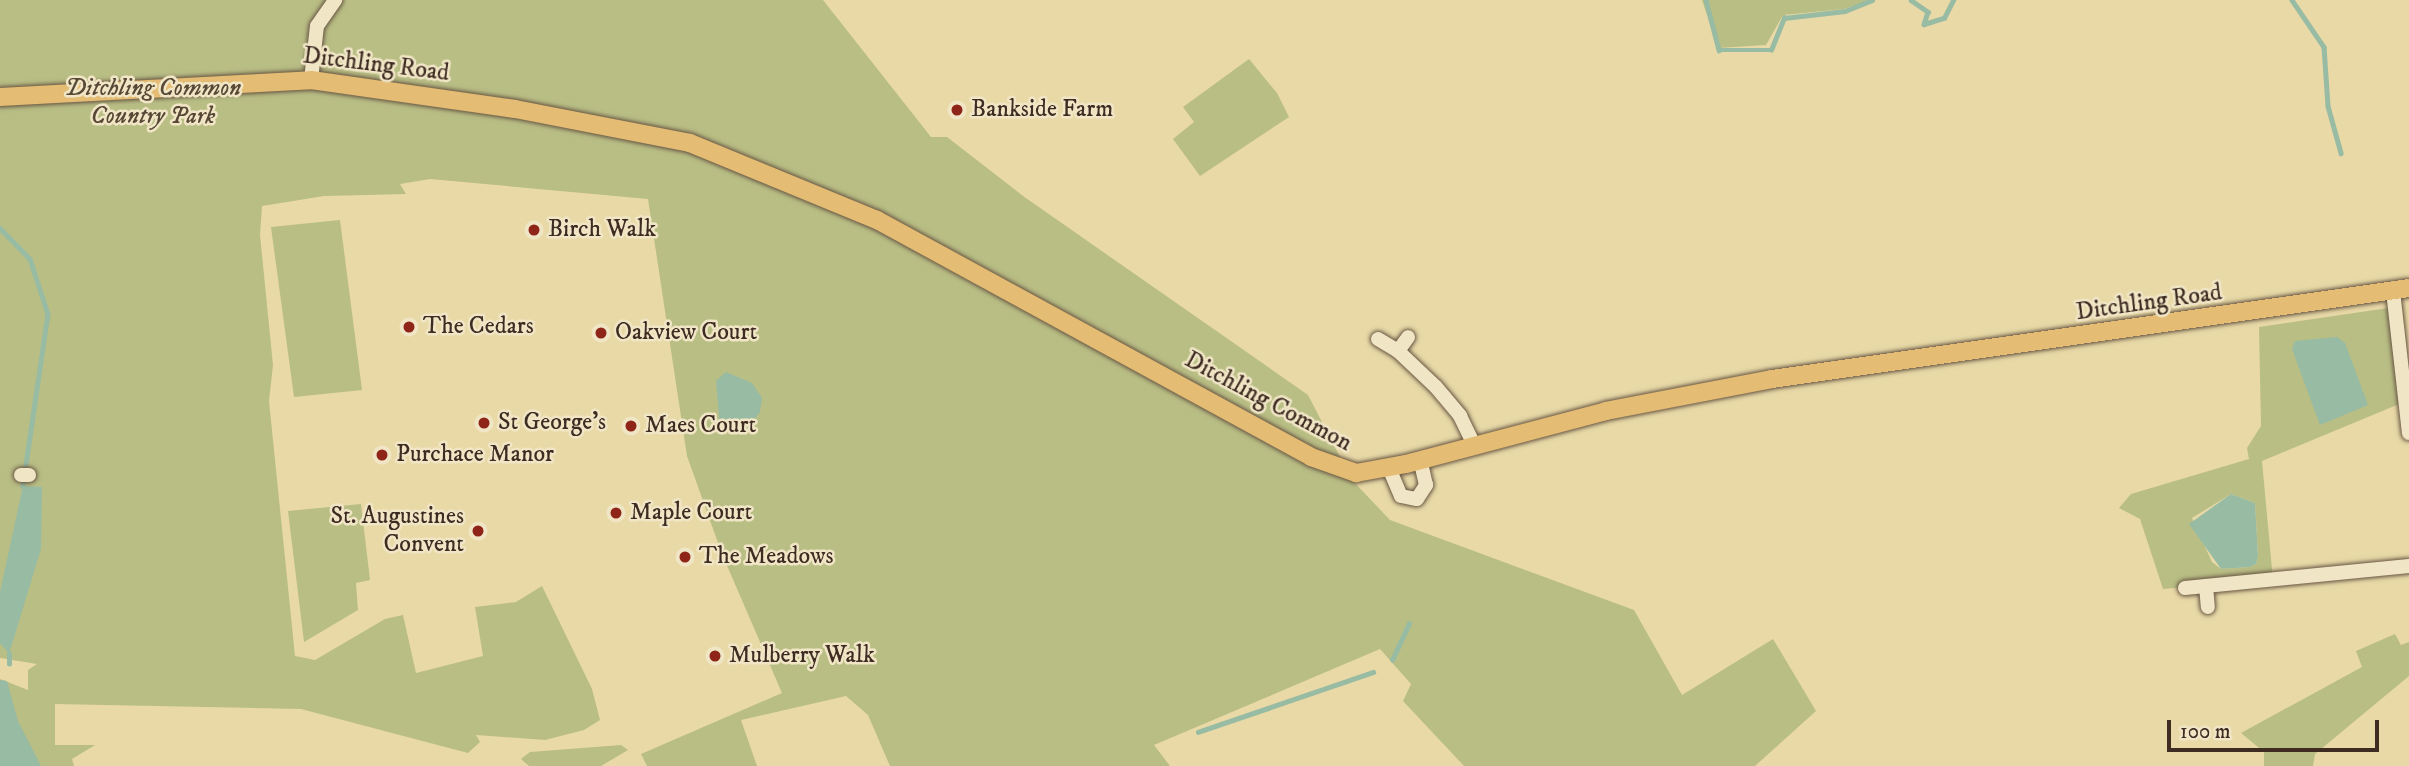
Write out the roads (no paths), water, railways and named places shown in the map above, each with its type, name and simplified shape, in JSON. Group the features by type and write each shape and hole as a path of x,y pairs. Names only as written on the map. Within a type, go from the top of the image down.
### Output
{"main road":[{"name":"Ditchling Road","path":"0,97 311,80 515,108 690,143 739,163"},
{"name":"Ditchling Common","path":"739,163 877,220 1311,457 1347,472 1389,468 1473,443 1772,379 1896,362"},
{"name":"Ditchling Road","path":"1896,362 2401,290"}],"street":[{"path":"311,80 317,26 335,0"},
{"path":"2401,290 2409,433"},
{"path":"1398,351 1408,337"},
{"path":"1378,340 1398,351 1460,416 1473,443"},
{"path":"1389,468 1401,496 1417,499 1426,485 1420,460"},
{"path":"2185,588 2409,566"},
{"path":"2206,586 2208,607"}],"waterway":[{"path":"1706,0 1719,50 1771,50 1784,18 1845,11 1872,0"},
{"path":"1911,0 1928,12 1924,24 1944,18 1953,0"},
{"path":"2292,0 2324,47 2328,106 2341,153"},
{"path":"0,228 30,259 48,314 23,486"},
{"path":"1392,660 1409,624"},
{"path":"9,654 9,664"},
{"path":"1198,732 1373,672"}],"place":[{"name":"Bankside Farm","path":"957,110"},
{"name":"Birch Walk","path":"534,230"},
{"name":"The Cedars","path":"409,327"},
{"name":"Oakview Court","path":"601,333"},
{"name":"St George's","path":"484,423"},
{"name":"Maes Court","path":"631,426"},
{"name":"Purchace Manor","path":"382,455"},
{"name":"Maple Court","path":"616,513"},
{"name":"St. Augustines Convent","path":"478,531"},
{"name":"The Meadows","path":"685,557"},
{"name":"Mulberry Walk","path":"715,656"}],"park label":[{"name":"Ditchling Common Country Park","path":"153,103"}]}
